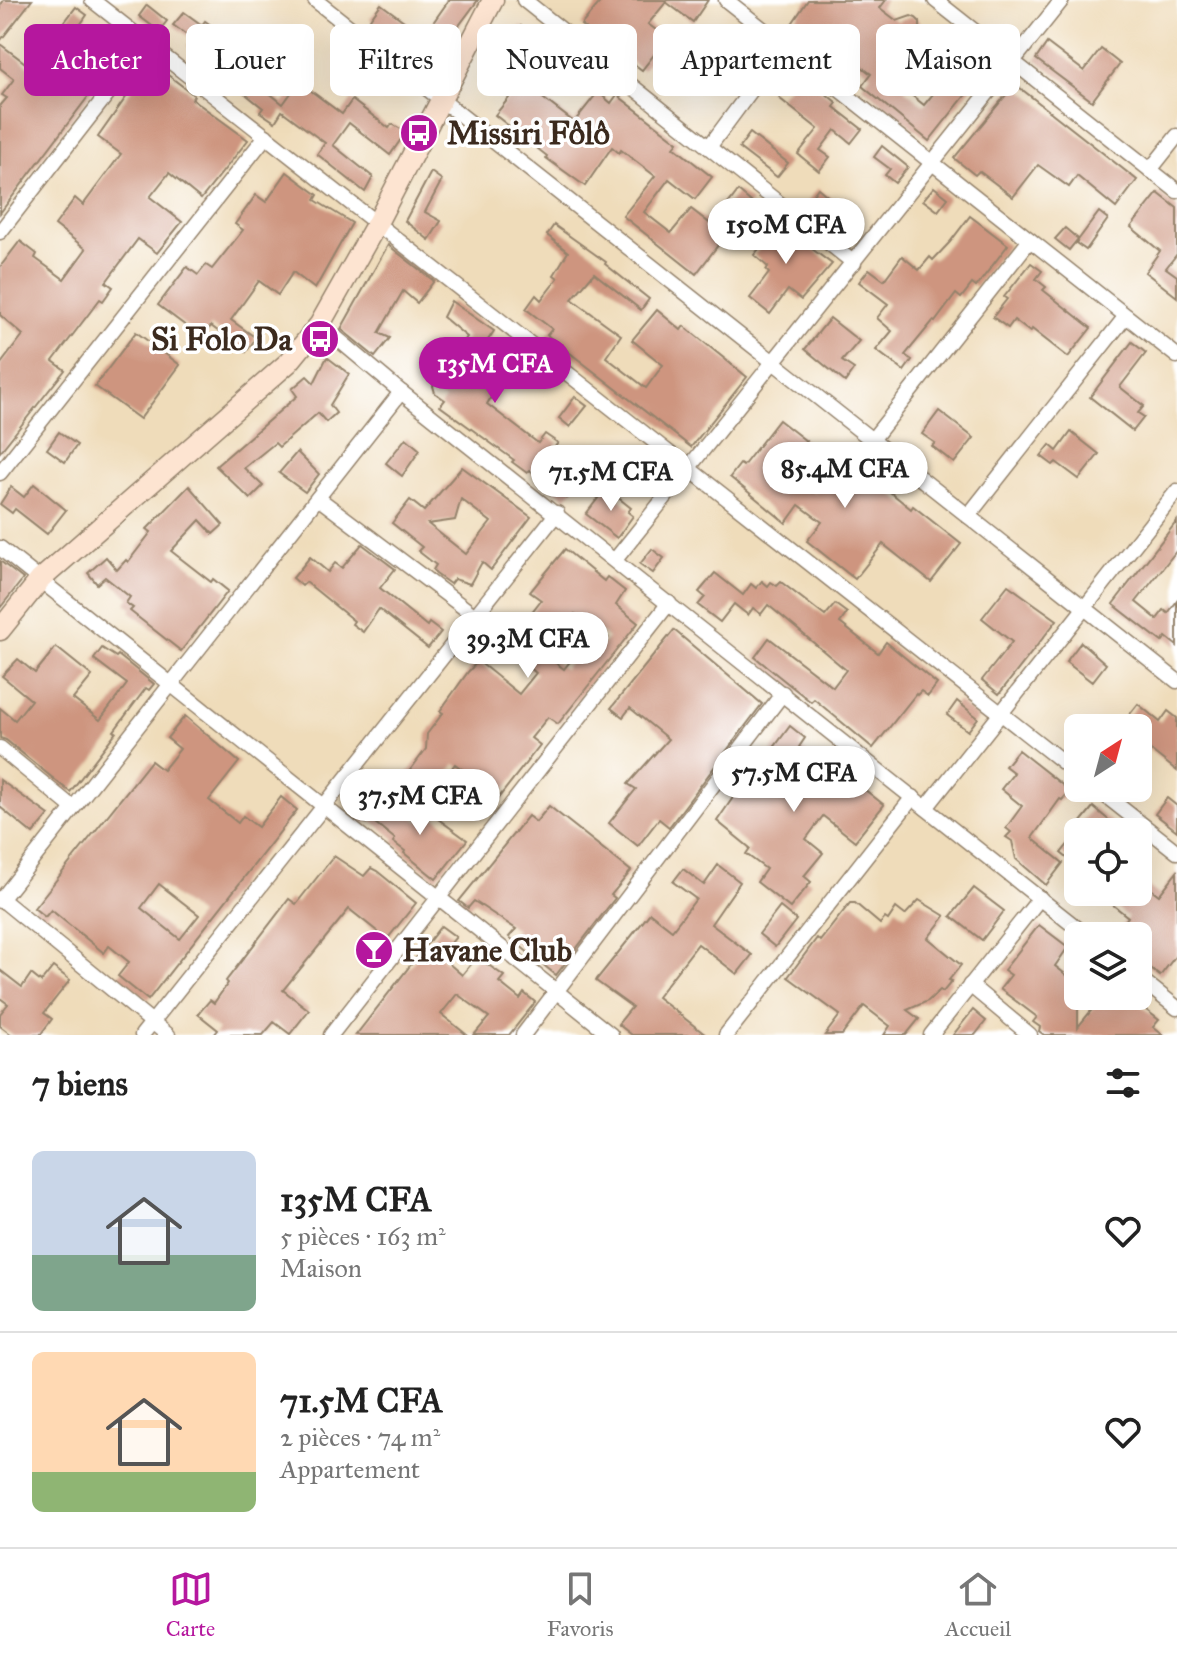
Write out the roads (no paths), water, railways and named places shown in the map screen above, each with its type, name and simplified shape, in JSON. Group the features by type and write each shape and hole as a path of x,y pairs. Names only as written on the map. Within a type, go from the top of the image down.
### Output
{"main road":[{"path":"0,630 40,580 289,362 320,324 377,223 493,0"}],"street":[{"path":"92,0 123,24"},
{"path":"315,0 1177,681"},
{"path":"524,0 854,263"},
{"path":"726,0 756,24"},
{"path":"935,0 965,24"},
{"path":"1020,53 1062,0"},
{"path":"170,61 1064,763"},
{"path":"1020,68 1177,191"},
{"path":"0,232 106,96"},
{"path":"709,147 747,96"},
{"path":"848,96 1177,356"},
{"path":"615,560 986,96"},
{"path":"0,473 266,136"},
{"path":"1150,170 1177,136"},
{"path":"872,440 1030,240"},
{"path":"968,516 1126,316"},
{"path":"320,324 401,392 1070,922"},
{"path":"168,1035 0,900 401,392"},
{"path":"926,808 1177,491"},
{"path":"318,498 475,616"},
{"path":"142,1035 557,513"},
{"path":"0,548 611,1035"},
{"path":"331,1035 669,603"},
{"path":"523,1035 783,693"},
{"path":"0,748 73,808"},
{"path":"726,1035 913,797"},
{"path":"1114,802 1176,849"},
{"path":"931,1035 1040,898"},
{"path":"970,985 1030,1035"},
{"path":"1152,988 1177,1008"}],"place":[{"name":"Missiri Fôlô","path":"419,133"},
{"name":"Si Folo Da","path":"320,339"},
{"name":"Havane Club","path":"374,950"}]}
